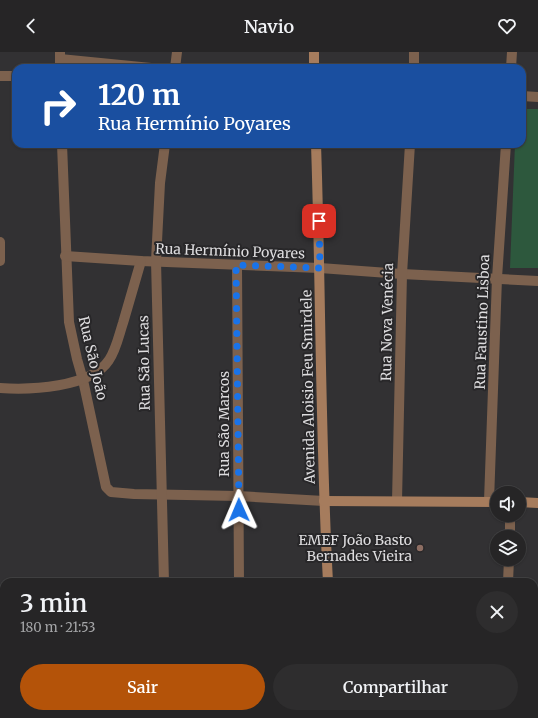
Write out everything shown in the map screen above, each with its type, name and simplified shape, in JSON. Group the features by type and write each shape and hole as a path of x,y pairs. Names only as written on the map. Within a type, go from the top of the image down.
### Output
{"street":[{"path":"176,64 177,52"},
{"path":"314,52 314,64"},
{"path":"414,52 414,64"},
{"path":"511,64 512,52"},
{"path":"60,60 106,64"},
{"path":"0,76 12,76"},
{"path":"526,96 538,97"},
{"name":"Rua São João","path":"62,148 65,256 69,322 106,487 111,492 162,494"},
{"name":"Rua São Lucas","path":"164,148 160,183 156,261 164,578"},
{"name":"Avenida Aloisio Feu Smirdele","path":"316,148 320,268 324,502 328,578"},
{"name":"Rua Nova Venécia","path":"398,501 402,274 410,148"},
{"name":"Rua Faustino Lisboa","path":"493,486 498,278 506,148"},
{"path":"0,242 0,261"},
{"name":"Rua Hermínio Poyares","path":"65,256 141,262 156,261 320,268 538,281"},
{"path":"0,388 37,389 83,380 94,374 108,361 117,343 141,262"},
{"name":"Rua São Marcos","path":"236,265 239,578"},
{"path":"162,494 238,496 324,502 490,502"},
{"path":"526,502 538,502"},
{"path":"508,578 509,566"}],"green space":[{"path":"526,109 538,109 538,268 510,268 515,148 526,148"}],"place":[{"name":"EMEF João Basto Bernades Vieira","path":"420,548"}],"route":[{"path":"239,510 236,265 320,268 319,221"}]}
